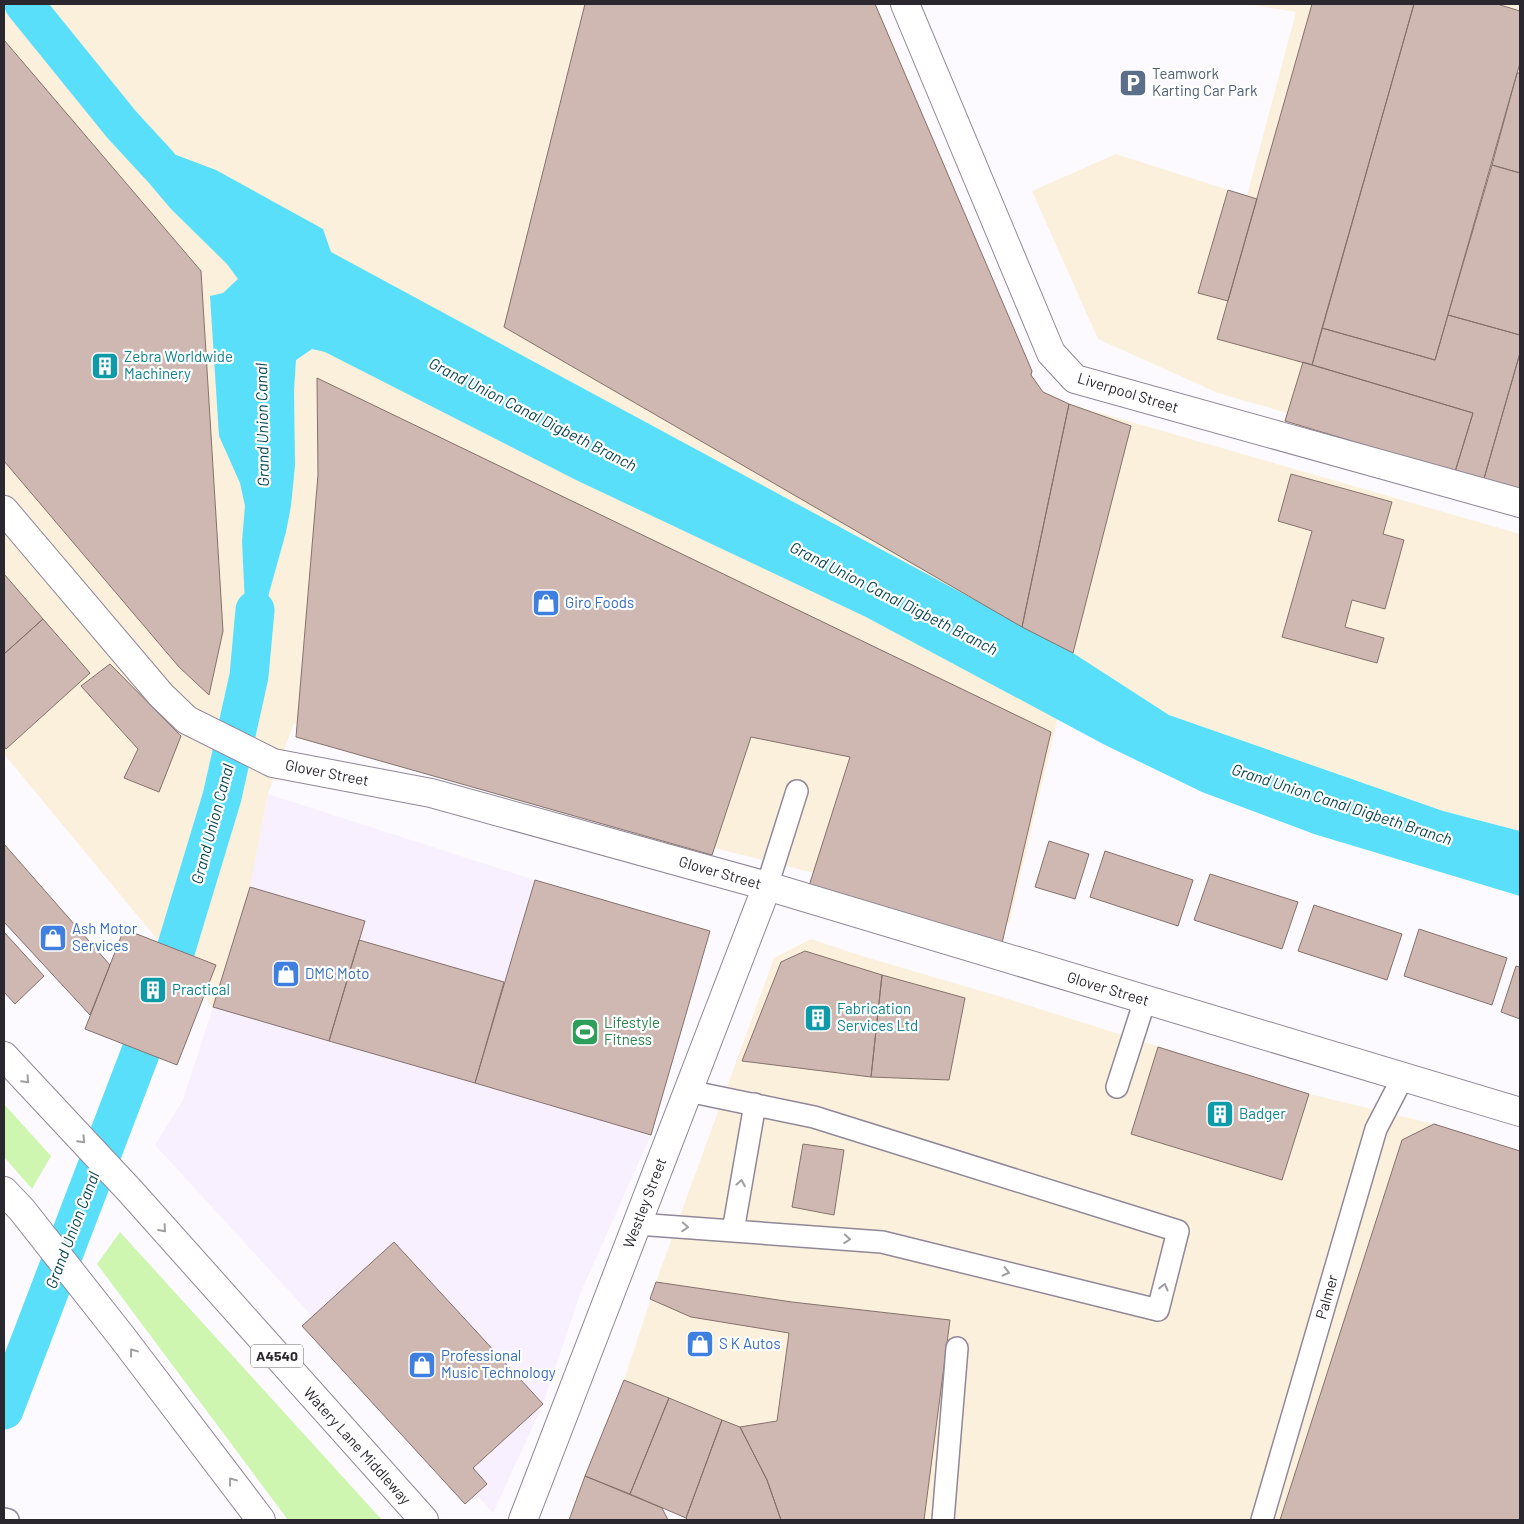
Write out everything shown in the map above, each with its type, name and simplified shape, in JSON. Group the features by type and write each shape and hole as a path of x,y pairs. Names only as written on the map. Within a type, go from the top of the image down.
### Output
{"main road":[{"name":"Liverpool Street","path":"905,4 1051,353 1075,379 1520,503"},
{"name":"Glover Street","path":"4,510 161,695 187,720 273,763 431,793 767,886 1520,1112"},
{"name":"Westley Street","path":"523,1520 767,886"},
{"name":"Watery Lane Middleway","path":"4,1056 131,1192 424,1520"},
{"path":"13,1200 89,1295 261,1520"}],"lane":[{"path":"767,886 797,792"},
{"path":"1117,1087 1145,1000"},
{"name":"Palmer","path":"1262,1520 1376,1129 1402,1077"},
{"path":"637,1224 882,1242 1158,1310 1178,1231 814,1116 688,1091"},
{"path":"733,1231 755,1104"},
{"path":"943,1520 957,1348"},
{"path":"4,1519 8,1520"}],"shaded area":[{"path":"4,4 876,4 1032,371 1031,375 1043,392 1069,404 1520,534 1520,831 1443,811 1169,715 1073,653 1009,924 795,868 553,808 294,723 268,794 250,887 213,1007 4,754"},
{"path":"1247,4 1520,4 1520,480 1218,393 1098,339 1032,191 1116,154 1247,196 1296,12"},
{"path":"268,794 535,880 710,931 651,1135 580,1294 543,1404 493,1513 155,1145 183,1100 213,1007 250,887"},
{"path":"811,939 1309,1094 1434,1124 1520,1151 1520,1520 781,1520 767,1480 740,1427 624,1380 661,1268 774,958"}],"green space":[{"path":"4,1104 51,1156 32,1189 4,1157"},
{"path":"120,1232 382,1520 288,1520 97,1264"}],"water":[{"path":"8,4 34,4 39,22 10,7"},
{"name":"Grand Union Canal Digbeth Branch","path":"122,125 147,144 216,170 323,229 331,252 1073,653 1169,715 1443,811 1520,831 1520,896 1314,834 1202,792 1105,745 866,617 576,480 325,352 312,349 296,360 294,390 295,465 291,506 286,532 248,669 242,541 245,506 240,483 219,436 210,296 223,293 238,279 227,264 171,209 143,176"}],"building":[{"path":"585,4 875,4 1032,371 1031,375 1043,392 1069,404 1022,627 504,327"},
{"path":"1312,4 1414,4 1312,365 1217,339"},
{"path":"1414,4 1497,4 1520,11 1520,63 1435,360 1322,328"},
{"name":"Zebra Worldwide Machinery","path":"4,40 201,271 223,631 209,695 179,667 4,461"},
{"path":"1517,73 1520,73 1520,173 1492,165"},
{"path":"1492,165 1520,173 1520,335 1448,315"},
{"path":"1228,190 1257,199 1228,301 1198,293"},
{"path":"1448,315 1520,335 1520,353 1483,482 1455,472 1473,413 1312,365 1322,328 1435,360"},
{"path":"1520,353 1520,493 1483,482"},
{"path":"1303,362 1473,413 1455,472 1285,421"},
{"name":"Giro Foods","path":"317,378 1051,732 1002,943 808,889 850,757 751,737 712,855 296,737 318,475"},
{"path":"1069,404 1131,426 1073,653 1022,627"},
{"path":"1291,474 1392,502 1383,534 1404,540 1385,609 1352,600 1345,627 1384,638 1377,663 1282,637 1312,531 1278,521"},
{"path":"4,574 43,619 4,654"},
{"path":"43,619 90,673 6,749 4,746 4,654"},
{"path":"110,664 181,736 159,792 124,778 138,749 81,686"},
{"path":"1049,841 1089,854 1075,899 1035,887"},
{"name":"Ash Motor Services","path":"4,844 110,965 90,1015 4,922"},
{"path":"1105,851 1193,880 1178,926 1090,897"},
{"path":"1210,874 1298,902 1282,949 1194,920"},
{"name":"Lifestyle Fitness","path":"535,880 710,931 651,1135 475,1083"},
{"name":"DMC Moto","path":"250,887 365,921 329,1041 213,1007"},
{"path":"1314,905 1402,934 1387,980 1298,951"},
{"name":"Practical","path":"124,929 216,965 177,1065 85,1029"},
{"path":"1419,929 1507,958 1492,1005 1404,976"},
{"path":"4,932 44,976 15,1004 4,992"},
{"path":"359,940 504,982 475,1083 329,1041"},
{"name":"Fabrication Services Ltd","path":"805,951 882,975 871,1077 742,1061 781,962"},
{"path":"1516,966 1520,967 1520,1019 1501,1012"},
{"path":"882,975 965,998 949,1080 871,1077"},
{"name":"Badger","path":"1158,1047 1309,1094 1282,1180 1131,1134"},
{"path":"1434,1124 1520,1151 1520,1520 1280,1520 1402,1140"},
{"path":"803,1144 844,1150 834,1215 792,1207"},
{"name":"Professional Music Technology","path":"394,1242 543,1404 473,1468 487,1484 465,1504 302,1326"},
{"path":"656,1282 792,1302 950,1320 924,1520 781,1520 767,1480 740,1427 777,1421 789,1333 691,1317 650,1299"},
{"path":"624,1380 669,1398 630,1494 585,1476"},
{"path":"669,1398 722,1420 686,1518 630,1494"},
{"path":"722,1420 740,1427 767,1480 781,1520 688,1520 686,1518"},
{"path":"585,1476 662,1508 668,1520 569,1520"}],"waterway":[{"name":"Grand Union Canal","path":"24,4 122,125 158,164"},
{"name":"Grand Union Canal","path":"176,949 222,797 249,676 255,610"},
{"name":"Grand Union Canal","path":"4,1410 141,1051"}],"place":[{"name":"Teamwork Karting Car Park","path":"1133,83"},
{"name":"Zebra Worldwide Machinery","path":"105,366"},
{"name":"Giro Foods","path":"546,603"},
{"name":"Ash Motor Services","path":"53,938"},
{"name":"DMC Moto","path":"286,974"},
{"name":"Practical","path":"153,990"},
{"name":"Fabrication Services Ltd","path":"818,1018"},
{"name":"Lifestyle Fitness","path":"585,1032"},
{"name":"Badger","path":"1220,1114"},
{"name":"S K Autos","path":"700,1344"},
{"name":"Professional Music Technology","path":"422,1365"}]}
